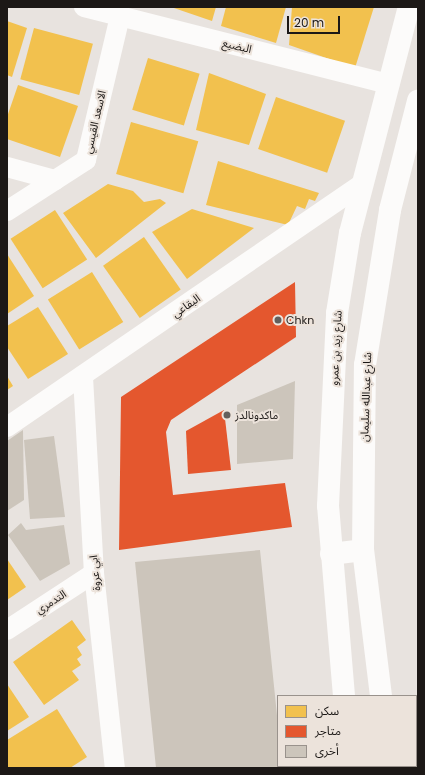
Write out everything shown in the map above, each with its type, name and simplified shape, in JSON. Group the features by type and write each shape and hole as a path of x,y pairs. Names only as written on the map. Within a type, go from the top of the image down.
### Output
{"main road":[{"name":"شارع زيد بن عمرو","path":"344,695 328,506 337,313 350,233 409,7"},
{"name":"شارع عبدالله سليمان","path":"381,695 363,550 365,365 390,210 418,102"},
{"path":"331,554 363,550"}],"street":[{"name":"البضيع","path":"84,7 389,84"},
{"name":"الاسعد القيسي","path":"7,211 86,160 120,16"},
{"path":"7,167 55,180"},
{"name":"البقاعي","path":"7,427 83,377 363,183"},
{"name":"ابي عروة","path":"83,377 94,573 115,768"},
{"name":"التدمري","path":"7,630 94,573"}],"building: سكن":[{"path":"171,7 216,7 212,21"},
{"path":"226,7 286,7 276,43 221,26"},
{"path":"292,7 374,7 355,68 289,45"},
{"path":"7,21 27,28 12,77 7,75"},
{"path":"34,28 93,44 79,95 20,79"},
{"path":"148,58 200,74 184,125 132,110"},
{"path":"209,73 266,94 249,145 196,130"},
{"path":"18,85 78,106 60,157 7,139 7,117"},
{"path":"276,97 345,121 327,173 258,149"},
{"path":"131,122 198,141 183,193 116,174"},
{"path":"218,161 319,193 315,201 309,199 305,209 297,206 288,225 206,205"},
{"path":"108,184 133,191 144,202 160,199 166,203 96,258 63,213"},
{"path":"192,209 254,228 187,279 152,232"},
{"path":"55,210 87,259 43,288 11,239"},
{"path":"144,237 181,289 140,318 103,266"},
{"path":"7,254 34,296 7,314"},
{"path":"92,272 123,322 79,350 48,300"},
{"path":"38,307 68,354 28,379 7,347 7,326"},
{"path":"7,376 13,386 7,390"},
{"path":"7,559 26,587 7,600"},
{"path":"72,620 86,640 77,647 82,655 77,659 81,665 72,671 79,680 44,705 13,662"},
{"path":"7,684 29,717 7,731"},
{"path":"57,709 87,757 70,768 7,768 7,740"}],"building: متاجر":[{"path":"295,282 296,337 171,420 166,432 173,495 285,483 292,527 119,550 121,397"},
{"path":"224,410 231,470 188,474 186,431"}],"building: أخرى":[{"path":"295,381 293,459 237,464 237,405"},
{"path":"23,430 24,500 7,511 7,441"},
{"path":"54,436 65,517 30,519 24,440"},
{"path":"21,523 26,530 64,525 70,564 40,581 8,535"},
{"path":"260,550 277,715 277,767 282,768 156,768 135,562"}],"place":[{"name":"Chkn","path":"278,320"},
{"name":"ماكدونالدز","path":"227,415"}]}
